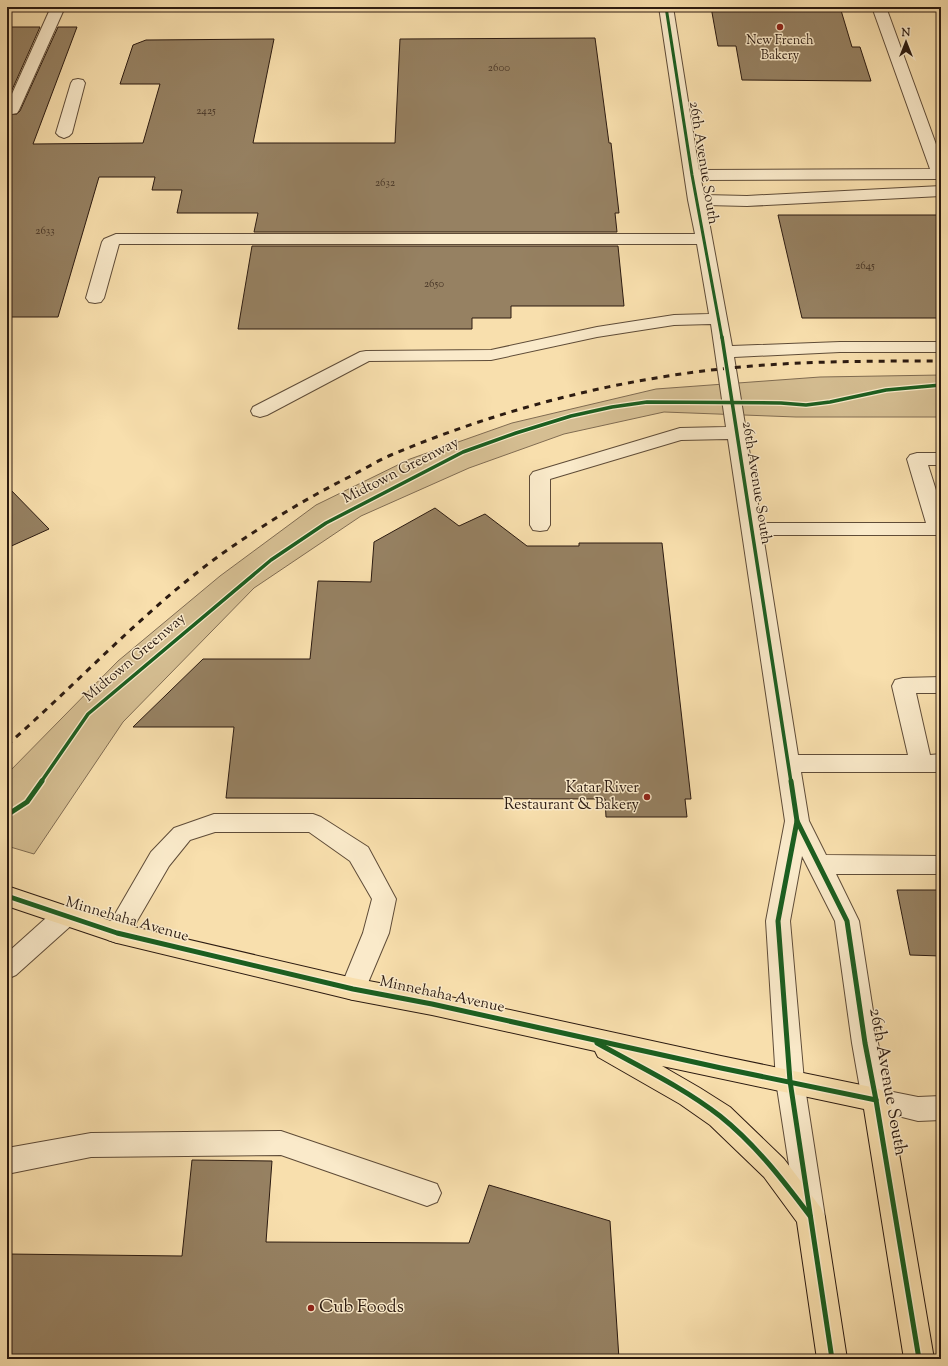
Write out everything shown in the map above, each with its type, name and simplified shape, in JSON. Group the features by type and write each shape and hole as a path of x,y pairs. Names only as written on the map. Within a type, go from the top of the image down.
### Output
{"main road":[{"name":"Minnehaha Avenue","path":"7,896 117,933 353,989 440,1005 721,1068 790,1081 876,1100"},
{"path":"587,1038 690,1096 720,1116 774,1168 811,1217"},
{"name":"26th Avenue South","path":"876,1100 919,1359"},
{"name":"26th Avenue South","path":"811,1217 832,1359"}],"street":[{"path":"12,110 58,7"},
{"name":"26th Avenue South","path":"666,7 696,200 719,319 735,433 752,529 797,821 847,921 865,1043 876,1100"},
{"path":"692,175 940,177 879,7"},
{"path":"64,133 78,83"},
{"path":"696,200 747,201 941,191"},
{"path":"95,298 110,242 116,239 703,239"},
{"path":"260,412 366,356 491,355 597,332 674,320 719,319"},
{"path":"724,352 840,347 941,347"},
{"path":"540,526 540,476 680,434 735,433"},
{"path":"752,529 938,529 917,459 941,459"},
{"path":"788,764 931,763 903,686 941,685"},
{"name":"26th Avenue South","path":"797,821 778,921 790,1081 811,1217"},
{"path":"117,933 160,859 182,834 214,823 313,823 359,854 384,899 376,933 353,989"},
{"path":"818,864 941,865"},
{"path":"7,968 65,916"},
{"path":"876,1100 918,1109 941,1108"},
{"path":"7,1161 91,1145 281,1143 427,1193"}],"shaded area":[{"path":"941,375 941,417 796,417 664,412 564,434 469,468 361,516 254,588 123,722 34,854 7,846 7,774 118,661 220,576 316,505 410,459 512,423 656,389 820,377"}],"building":[{"name":"New French Bakery","path":"711,7 840,7 852,47 860,47 871,81 742,80 736,46 718,46"},
{"path":"7,27 40,27 7,101"},
{"path":"58,27 77,27 33,144 143,143 160,84 120,84 133,45 146,40 274,39 253,143 395,143 400,39 595,38 609,143 611,143 619,213 615,213 617,232 254,232 258,213 177,213 182,190 152,190 155,177 99,177 58,317 7,317 7,115 17,114 20,111"},
{"path":"778,215 941,215 941,318 802,318"},
{"path":"252,246 618,246 624,306 511,306 511,318 472,318 472,329 238,329"},
{"path":"7,486 49,529 7,548"},
{"path":"435,508 459,526 485,514 527,546 579,546 579,543 662,543 691,799 685,799 687,817 606,817 605,799 226,798 234,727 133,727 203,659 310,659 318,581 371,582 374,542"},
{"path":"897,890 941,890 941,956 910,955"},
{"name":"Cub Foods","path":"192,1160 272,1161 266,1242 469,1243 489,1185 610,1221 619,1359 7,1359 7,1254 182,1256"}],"railway":[{"path":"7,745 139,622 166,598 223,553 300,503 391,455 478,422 523,408 568,396 659,377 776,364 941,361"}],"cycle path":[{"path":"666,7 692,175 719,319 797,821 847,921 865,1043 876,1100 919,1359"},
{"name":"Midtown Greenway","path":"7,815 27,802 88,714 271,560 326,523 463,452 516,433 571,416 612,407 647,402 781,403 806,405 830,402 886,390 941,385"},
{"path":"797,821 778,921 790,1081 832,1359"},
{"path":"7,896 117,933 353,989 432,1004 721,1068 876,1100"},
{"path":"597,1043 676,1087 720,1116 757,1150 810,1216"}],"place":[{"name":"New French Bakery","path":"780,27"},
{"name":"Katar River Restaurant & Bakery","path":"647,797"},
{"name":"Cub Foods","path":"311,1308"}]}
